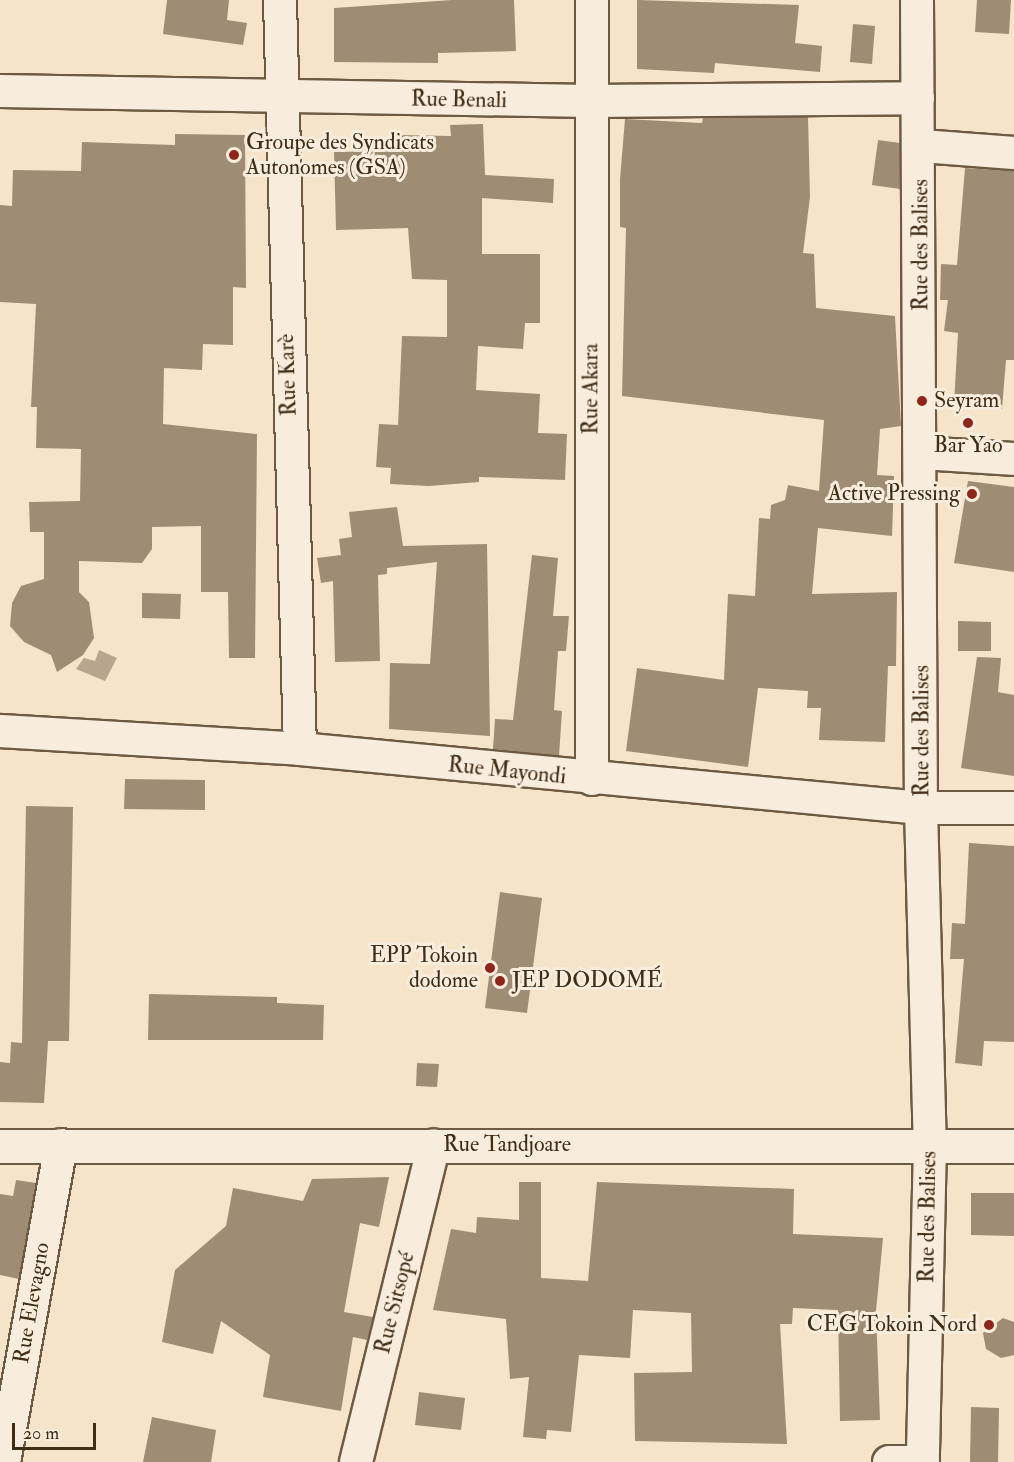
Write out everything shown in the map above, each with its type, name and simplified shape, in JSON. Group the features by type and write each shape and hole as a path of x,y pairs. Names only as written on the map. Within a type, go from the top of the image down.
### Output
{"street":[{"name":"Rue Karè","path":"280,0 279,98 300,749"},
{"name":"Rue Akara","path":"592,0 590,101 592,779"},
{"name":"Rue des Balises","path":"917,0 921,146 921,808 930,1144 923,1462"},
{"name":"Rue Benali","path":"0,91 279,98 590,101 918,98"},
{"path":"921,146 1014,153"},
{"path":"922,453 1014,459"},
{"name":"Rue Mayondi","path":"0,731 300,749 592,779 921,808 1014,808"},
{"name":"Rue Tandjoare","path":"0,1146 930,1144 1014,1146"},
{"name":"Rue Elevagno","path":"4,1462 61,1145"},
{"name":"Rue Sitsopé","path":"356,1462 434,1145"},
{"path":"889,1462 923,1462"}],"shaded area":[{"path":"99,650 117,658 105,681 76,669 84,658 95,661"}],"building":[{"path":"167,0 229,0 227,20 247,23 243,45 163,34"},
{"path":"452,0 514,0 516,51 438,53 438,63 334,62 334,8"},
{"path":"637,0 799,5 795,43 822,46 820,72 715,63 714,73 637,69"},
{"path":"977,0 1011,0 1009,34 975,32"},
{"path":"853,24 875,26 872,64 850,62"},
{"path":"808,117 810,197 803,253 814,254 816,308 895,316 901,426 880,429 877,475 894,476 892,536 818,528 812,594 897,592 896,666 888,666 885,742 819,740 821,708 807,708 808,691 758,688 748,767 626,751 637,668 724,680 728,594 755,596 759,518 770,519 771,505 785,500 788,485 819,491 824,420 622,396 626,228 620,227 620,179 625,119 702,123 703,118"},
{"path":"483,124 485,175 554,179 553,203 482,198 482,254 540,254 540,323 525,323 523,349 478,346 476,390 540,394 538,433 567,434 565,480 479,477 479,482 429,486 390,484 391,468 376,467 379,424 398,425 402,336 447,337 447,280 412,279 408,228 336,230 334,152 398,151 399,135 451,136 450,125"},
{"path":"175,134 245,135 246,288 233,287 233,345 203,344 202,370 164,368 163,424 257,434 255,658 229,658 228,592 201,592 201,526 152,527 152,549 142,563 79,561 79,592 89,602 94,638 83,655 57,672 51,655 24,642 10,626 12,603 21,586 44,579 44,532 30,532 29,502 80,501 81,449 36,448 37,407 31,407 36,304 0,302 0,205 12,206 13,170 81,171 82,142 175,145"},
{"path":"878,140 900,143 900,189 872,185"},
{"path":"965,168 1014,171 1014,360 1006,360 1002,409 954,404 958,333 944,331 948,300 940,300 941,264 957,265"},
{"path":"968,481 1014,487 1014,572 954,563"},
{"path":"397,507 403,546 487,544 490,736 389,729 390,663 430,664 437,562 387,568 387,574 378,575 380,661 335,662 333,581 321,583 317,558 341,555 339,539 352,537 349,512"},
{"path":"532,555 558,558 553,616 569,616 566,651 558,651 554,710 562,711 559,756 493,749 495,719 513,720"},
{"path":"142,593 181,594 180,619 142,618"},
{"path":"958,621 991,622 991,651 958,651"},
{"path":"977,657 1001,658 998,692 1014,695 1014,776 961,768"},
{"path":"125,779 205,780 205,810 124,809"},
{"path":"26,806 73,807 69,1041 48,1041 44,1103 0,1102 0,1062 10,1063 11,1042 22,1043"},
{"path":"969,843 1014,846 1014,1042 984,1041 982,1066 955,1063 964,959 950,959 952,923 965,924"},
{"path":"500,892 542,898 527,1013 485,1008"},
{"path":"149,994 277,997 277,1003 324,1005 323,1040 148,1040"},
{"path":"417,1063 439,1064 437,1087 416,1086"},
{"path":"389,1177 379,1227 360,1223 344,1312 373,1317 367,1340 353,1337 341,1411 263,1397 270,1355 221,1321 213,1354 162,1342 175,1270 226,1226 233,1188 303,1201 312,1179"},
{"path":"16,1180 36,1183 19,1279 0,1275 0,1194 13,1196"},
{"path":"519,1182 541,1182 541,1278 588,1281 597,1182 794,1189 793,1234 883,1238 876,1311 880,1420 840,1421 838,1310 793,1308 792,1324 780,1324 787,1444 635,1441 634,1373 692,1372 691,1313 633,1310 630,1358 579,1355 571,1432 547,1430 546,1439 523,1437 529,1377 510,1379 506,1319 433,1310 451,1229 476,1233 477,1217 519,1220"},
{"path":"971,1193 1014,1193 1014,1236 971,1235"},
{"path":"1003,1318 1014,1322 1014,1355 1001,1358 986,1349 983,1333"},
{"path":"419,1392 465,1398 461,1430 415,1425"},
{"path":"971,1407 999,1408 998,1462 970,1462"},
{"path":"152,1417 216,1430 211,1462 143,1462"}],"place":[{"name":"Groupe des Syndicats Autonomes (GSA)","path":"234,155"},
{"name":"Seyram","path":"922,401"},
{"name":"Bar Yao","path":"968,423"},
{"name":"Active Pressing","path":"972,494"},
{"name":"EPP Tokoin dodome","path":"490,968"},
{"name":"JEP DODOMÉ","path":"500,981"},
{"name":"CEG Tokoin Nord","path":"989,1325"}]}
